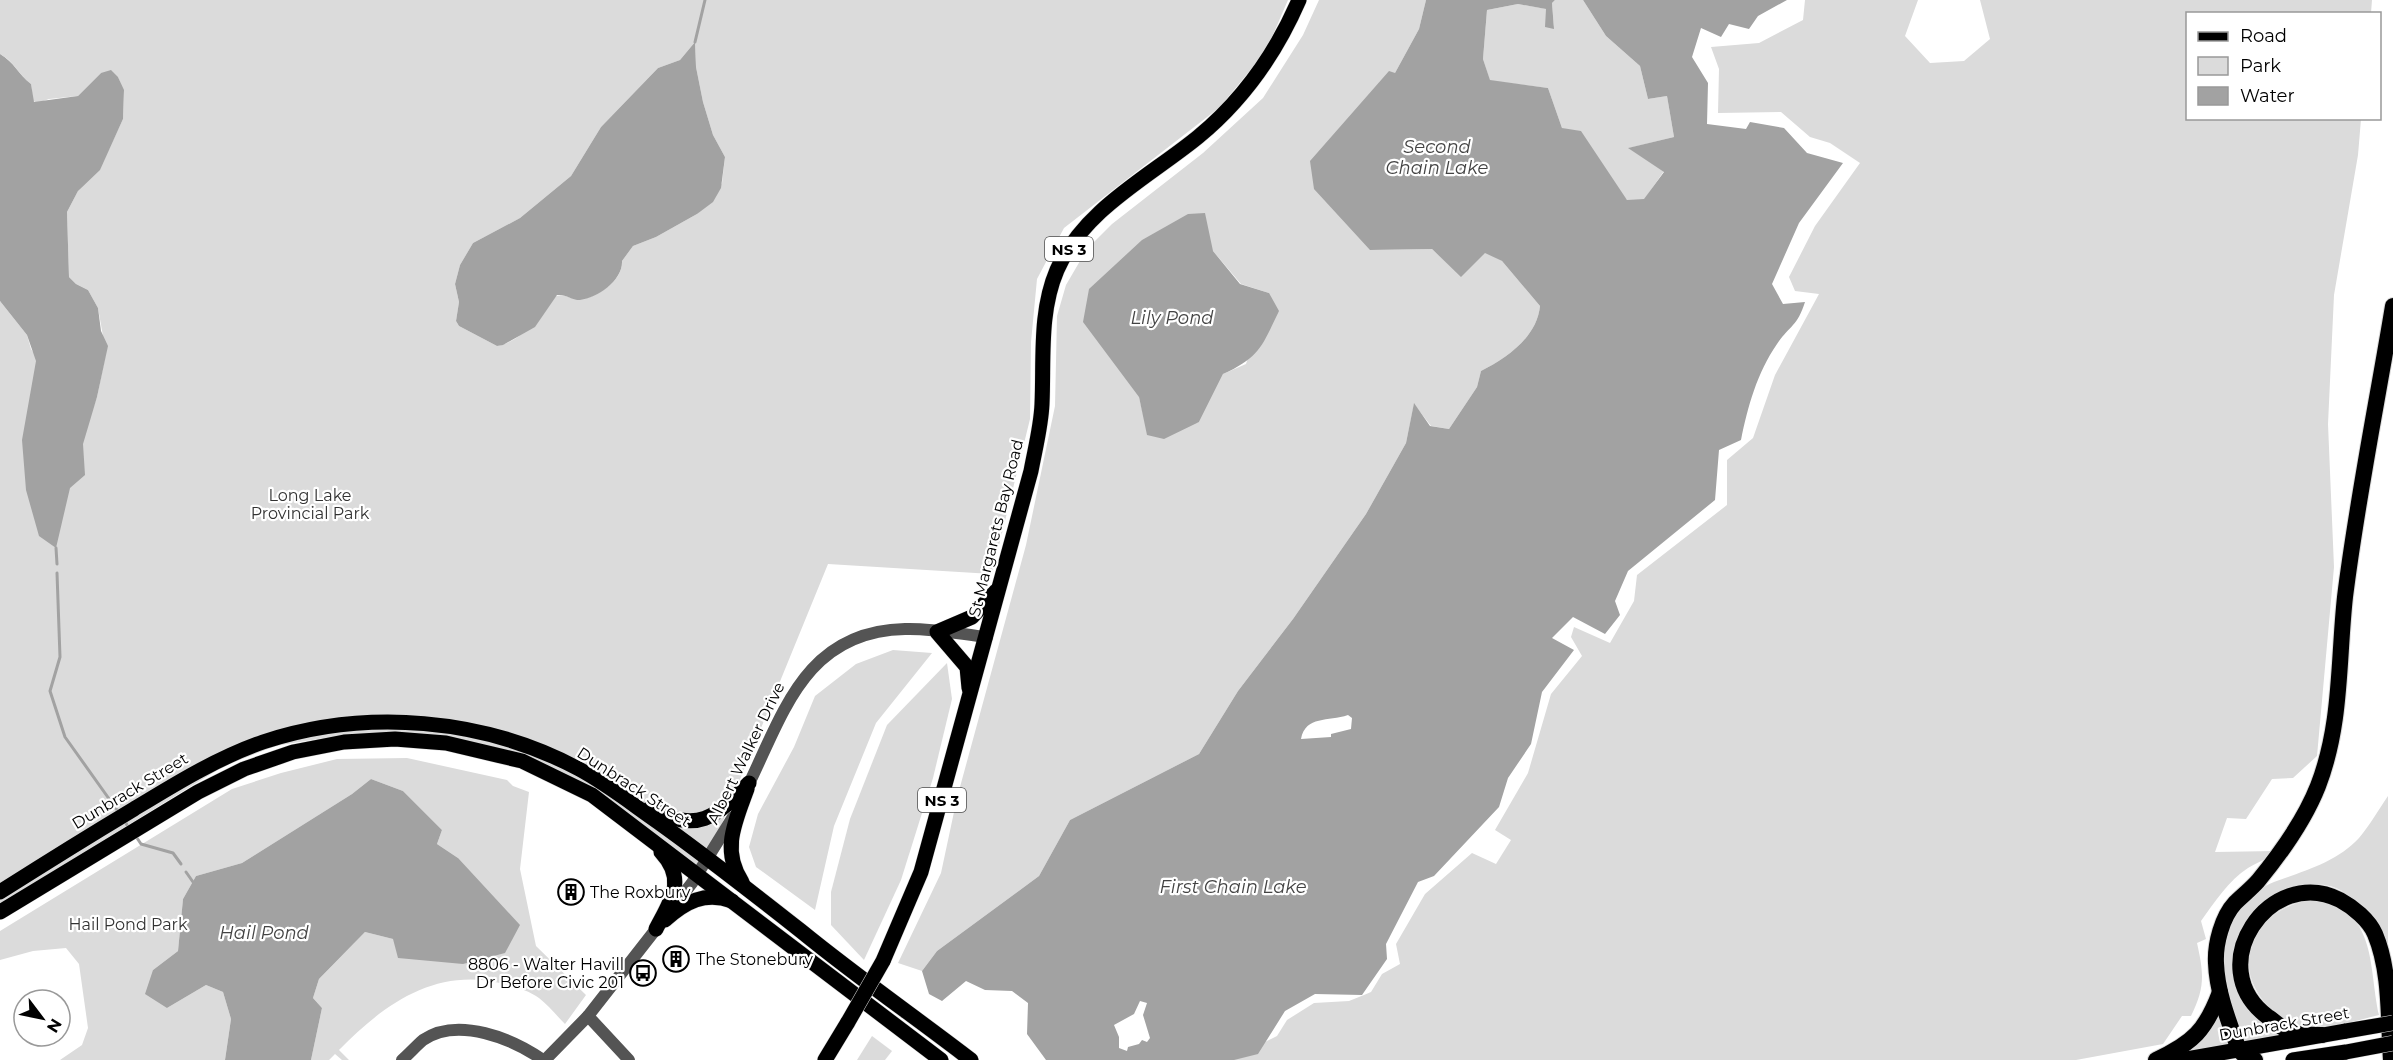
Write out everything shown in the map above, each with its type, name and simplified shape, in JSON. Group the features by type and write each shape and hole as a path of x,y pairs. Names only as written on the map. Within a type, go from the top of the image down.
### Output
{"highway":[{"path":"2255,1060 2246,1057 2239,1050 2220,992 2216,961 2220,931 2233,905 2257,882 2297,826 2318,786 2332,739 2341,678 2345,601 2355,522 2393,306"},
{"path":"2322,1035 2290,1032 2258,1009 2244,989 2239,972 2241,951 2253,924 2275,902 2301,893 2329,895 2353,907 2374,932 2383,961 2391,1060"},
{"path":"2157,1060 2180,1049 2200,1033 2211,1015 2220,992"}],"main road":[{"name":"St Margarets Bay Road","path":"825,1060 883,961 921,872 1031,471 1042,407 1046,307 1060,263 1077,237 1101,213 1139,180 1199,136 1240,97 1274,52 1299,0"},
{"path":"971,696 967,667 937,632 972,617 991,599 1000,583"},
{"name":"Dunbrack Street","path":"0,892 212,763 263,742 326,727 401,722 451,726 485,733 563,761 624,798 746,887 843,964 971,1060"},
{"name":"Dunbrack Street","path":"0,912 222,780 293,752 344,742 395,739 447,743 498,754 569,782 614,808 941,1060"},
{"path":"624,798 661,814 699,822 721,812 749,783"},
{"path":"746,887 733,867 730,841 749,783"},
{"path":"645,834 667,858 676,876 671,899 656,929"},
{"path":"656,929 680,906 698,898 724,898 740,905"},
{"name":"Dunbrack Street","path":"2181,1060 2393,1023"},
{"path":"2293,1060 2393,1043"}],"street":[{"name":"Albert Walker Drive","path":"544,1060 588,1016 699,874 749,783 796,687 822,658 853,640 880,631 909,629 987,637"},
{"path":"588,1016 629,1060"},
{"path":"402,1060 424,1039 450,1030 493,1034 516,1042 544,1060"}],"green space":[{"name":"Long Lake Provincial Park","path":"0,0 1288,0 1266,51 1220,107 1064,228 1037,279 1031,342 1030,419 992,574 828,564 703,870 548,770 367,735 330,737 275,746 224,766 0,904 0,301 27,335 31,349 86,429 97,397 106,353 98,308 88,290 76,284 69,277 67,212 78,191 103,162 123,119 124,92 118,77 101,73 78,96 49,99 38,103 33,101 31,84 9,60 0,54","holes":["695,42 696,67 713,135 725,157 722,183 697,214 656,237 633,246 622,261 619,275 602,291 582,299 562,295 554,297 530,327 515,339 497,346 459,326 456,321 459,302 455,284 460,265 473,243 520,218 571,176 601,127 658,68 680,60"]},
{"path":"1319,0 1426,0 1419,29 1395,73 1370,250 1432,249 1461,276 1485,252 1502,261 1540,306 1538,317 1527,337 1519,345 1501,360 1481,371 1477,387 1449,429 1431,426 1414,404 1406,443 1366,514 1293,619 1238,691 1199,754 1070,820 1039,876 937,951 922,971 898,963 941,873 957,798 1026,545 1055,406 1057,316 1066,285 1087,249 1112,224 1203,153 1263,98 1303,35","holes":["1213,251 1241,284 1269,293 1246,364 1223,374 1199,422 1148,435 1139,397"]},
{"path":"1555,0 1583,0 1606,36 1640,66 1648,99 1667,96 1674,137 1629,148 1664,171 1644,200 1627,200 1562,128 1548,88 1490,81 1483,59 1487,10 1518,4 1547,9 1554,28 1552,3"},
{"path":"1805,0 1918,0 1905,36 1930,63 1964,61 1990,39 1980,0 2372,0 2371,12 2186,12 2186,120 2361,120 2358,155 2334,295 2328,424 2334,567 2317,756 2293,778 2272,779 2246,819 2227,818 2215,852 2276,851 2234,879 2201,921 2206,939 2197,943 2202,981 2199,997 2191,1016 2182,1016 2163,1044 2076,1060 1228,1060 1277,1036 1287,1020 1314,1003 1349,1001 1371,992 1382,974 1400,964 1396,944 1425,894 1472,853 1496,864 1511,840 1495,830 1528,773 1551,694 1582,656 1571,637 1574,627 1610,643 1634,601 1637,575 1727,505 1727,460 1753,438 1775,375 1819,294 1795,291 1789,277 1815,226 1860,163 1830,143 1810,137 1781,112 1718,113 1719,69 1711,47 1759,43 1803,20"},
{"path":"893,650 932,653 876,723 834,826 815,910 756,867 749,847 758,814 794,747 815,696 856,664"},
{"path":"947,663 952,699 933,778 901,880 864,960 831,925 831,892 850,819 887,725"},
{"name":"Hail Pond Park","path":"407,758 507,780 513,786 529,792 520,869 536,946 586,995 565,1024 535,995 515,987 476,980 453,981 411,994 373,1018 339,1050 349,1060 342,1060 335,1054 329,1060 311,1060 322,1008 313,998 319,979 365,932 393,939 458,858 437,844 442,830 403,791 371,779 352,794 242,863 196,876 183,899 178,951 153,970 167,1008 206,985 223,992 231,1019 225,1060 60,1060 82,1045 88,1028 79,964 66,948 33,951 0,960 0,931 232,789 281,773 337,759"},
{"path":"2388,796 2388,947 2358,904 2345,893 2332,887 2317,884 2301,886 2286,890 2271,898 2248,918 2241,931 2235,972 2285,1035 2245,1042 2233,1007 2225,971 2224,953 2233,919 2245,903 2262,888 2320,865 2350,846 2363,833"},
{"path":"2309,900 2331,905 2348,913 2359,926 2370,958 2379,1015 2330,1027 2301,1028 2283,1020 2260,996 2251,978 2249,961 2251,945 2259,930 2272,917 2288,907"},
{"path":"2220,1006 2230,1045 2175,1054"},
{"path":"872,1036 892,1051 885,1060 857,1060"}],"water":[{"name":"First Chain Lake","path":"1426,0 1555,0 1552,3 1554,29 1545,27 1546,9 1518,4 1487,10 1483,59 1490,80 1548,88 1562,128 1581,131 1627,200 1644,199 1664,172 1628,148 1674,137 1667,96 1648,99 1640,66 1606,36 1583,0 1787,0 1758,16 1749,29 1729,24 1721,37 1701,28 1692,57 1708,83 1707,124 1746,129 1750,122 1784,128 1807,153 1843,163 1799,223 1772,284 1783,304 1805,302 1796,321 1777,344 1764,366 1750,402 1741,440 1719,450 1715,500 1628,571 1615,601 1620,615 1605,634 1573,617 1552,638 1574,650 1542,692 1531,744 1508,778 1499,807 1434,876 1418,882 1386,944 1387,959 1362,995 1315,994 1285,1011 1258,1054 1234,1060 1046,1060 1027,1034 1028,1003 1012,991 985,990 966,981 942,1001 929,994 922,971 937,951 1039,876 1070,820 1199,754 1238,691 1293,619 1366,514 1406,443 1414,403 1430,426 1449,429 1477,387 1481,371 1501,360 1519,345 1527,337 1538,317 1540,306 1502,261 1485,253 1461,277 1432,249 1370,250 1314,189 1310,161 1389,71 1395,73 1419,29","holes":["1348,715 1352,718 1351,729 1331,734 1331,737 1301,739 1304,731 1313,723","1140,1001 1147,1003 1143,1015 1150,1038 1147,1042 1142,1040 1139,1044 1128,1047 1127,1051 1119,1048 1119,1037 1114,1025 1134,1014"]},
{"path":"695,42 696,67 703,102 713,135 725,157 721,188 713,202 697,214 656,237 633,246 622,261 614,281 601,292 580,300 557,295 535,327 503,345 497,346 459,326 456,321 459,302 455,284 460,265 473,243 520,218 571,176 601,127 658,68 680,60"},
{"path":"0,54 31,84 34,102 78,96 101,73 111,70 118,77 124,90 123,119 100,170 78,191 67,212 69,277 76,284 88,290 98,308 101,331 108,346 97,397 83,444 85,475 70,488 56,548 39,536 26,490 22,440 36,361 27,335 0,301"},
{"name":"Lily Pond","path":"1205,213 1213,251 1240,284 1269,293 1279,311 1264,342 1252,356 1223,374 1199,422 1164,439 1147,435 1139,397 1083,322 1089,289 1142,240 1188,214"},
{"name":"Hail Pond","path":"371,779 403,791 442,830 437,844 458,858 520,925 505,953 463,964 398,958 393,939 365,932 319,979 313,998 322,1008 311,1060 225,1060 231,1019 223,992 206,985 167,1008 145,994 153,970 178,951 183,899 196,876 242,863 352,794"}],"waterway":[{"path":"695,42 705,0"},
{"path":"56,548 57,564"},
{"path":"57,573 60,657 50,691 65,737 117,810"},
{"path":"137,838 141,844 173,853 181,864"},
{"path":"186,872 193,882"}],"place":[{"name":"The Roxbury","path":"571,892"},
{"name":"The Stonebury","path":"676,959"},
{"name":"8806 - Walter Havill Dr Before Civic 201","path":"643,973"}],"water label":[{"name":"Second Chain Lake","path":"1437,157"}]}
